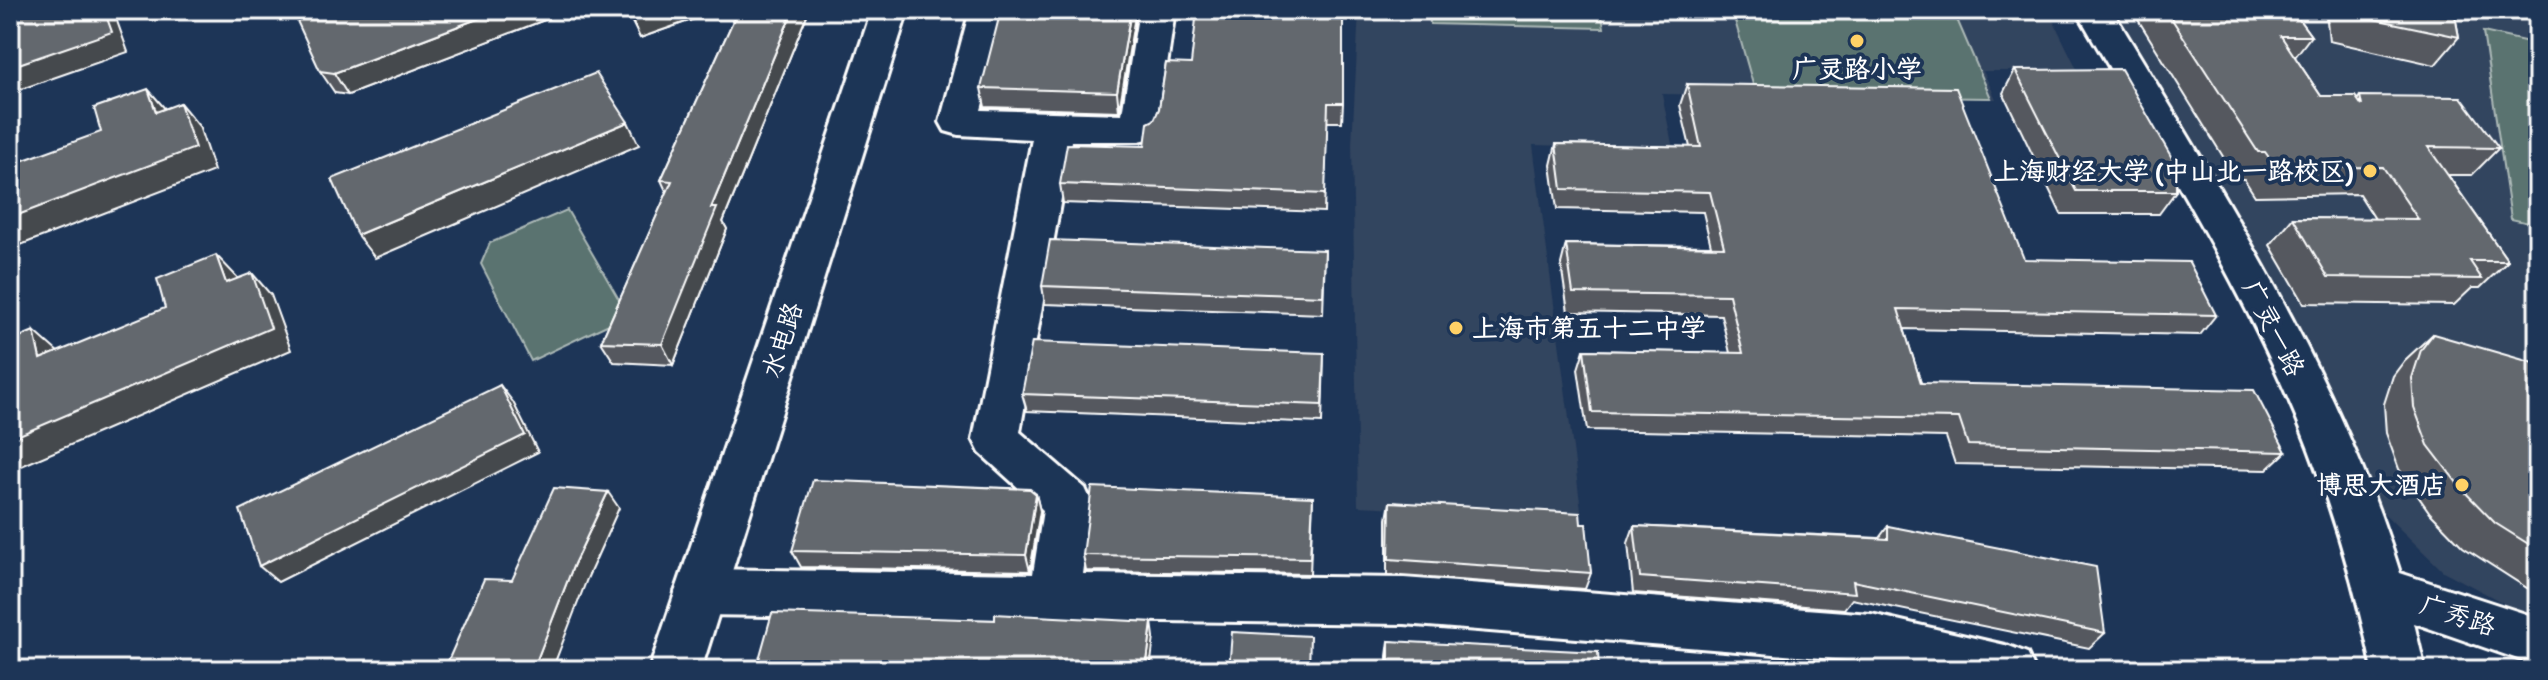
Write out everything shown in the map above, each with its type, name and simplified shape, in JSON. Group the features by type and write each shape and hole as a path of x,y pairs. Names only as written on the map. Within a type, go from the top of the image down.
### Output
{"street":[{"name":"水电路","path":"675,670 890,10"},
{"path":"988,10 959,122 1139,128 1157,10"},
{"name":"广灵一路","path":"2094,10 2285,344 2337,461 2379,589 2399,670"},
{"path":"1054,127 996,439 1068,503 1055,596"},
{"name":"广秀路","path":"2379,589 2538,642"},
{"path":"700,592 1404,601 1871,638 2009,670"}],"shaded area":[{"name":"上海市第五十二中学","path":"1359,10 2048,10 2078,71 1983,71 1996,99 1662,94 1673,149 1533,145 1582,517 1358,506 1352,143"},
{"name":"上海财经大学 (中山北一路校区)","path":"2112,10 2538,10 2538,616 2511,607 2443,571 2361,491 2313,367"}],"green space":[{"path":"1429,10 1601,10 1604,28 1430,24"},
{"path":"1732,10 1953,10 1991,98 1756,95"},
{"path":"2483,32 2538,44 2538,225 2511,219"},
{"path":"567,210 628,315 531,361 481,264 490,243"}],"building":[{"path":"10,10 104,10 112,32 10,67"},
{"path":"292,10 501,10 334,73 320,71"},
{"path":"627,10 648,10 630,16"},
{"path":"738,10 793,10 711,208 717,208 662,344 601,342 672,181 661,180"},
{"path":"1001,10 1131,10 1117,92 981,88"},
{"path":"1197,10 1343,10 1343,103 1328,103 1325,194 1060,184 1067,144 1145,146 1148,123 1154,120 1159,109 1166,63 1191,64"},
{"path":"2166,10 2292,10 2311,36 2281,36 2321,96 2355,96 2362,106 2360,96 2461,97 2499,148 2428,147 2508,261 2470,261 2482,279 2328,277 2293,218 2418,219 2383,167 2277,168 2265,152 2258,152"},
{"path":"2350,10 2454,10 2459,37 2350,14"},
{"path":"2121,69 2176,165 2176,191 2076,191 2015,70"},
{"path":"596,73 628,122 357,235 332,179"},
{"path":"1687,84 1956,88 2024,259 2189,262 2216,315 1898,309 1921,383 2254,390 2286,452 1968,445 1959,418 1592,412 1584,350 1743,353 1729,295 1573,293 1566,244 1724,247 1710,192 1562,189 1556,144 1701,147"},
{"path":"148,89 156,112 180,103 195,148 10,218 10,165 101,132 94,108"},
{"path":"1050,240 1325,250 1323,296 1042,286"},
{"path":"216,255 226,283 252,273 271,328 10,439 10,341 34,331 40,359 165,308 157,279"},
{"path":"2433,334 2534,363 2538,393 2538,550 2495,523 2461,488 2428,445 2414,407 2412,378 2421,350"},
{"path":"1032,342 1324,353 1322,405 1022,394"},
{"path":"500,385 525,435 259,566 240,510"},
{"path":"813,480 1030,489 1036,494 1026,555 792,551"},
{"path":"1092,487 1313,497 1310,558 1083,555"},
{"path":"554,488 608,492 574,564 533,670 444,670 484,579 512,580"},
{"path":"1390,502 1580,513 1581,524 1586,524 1591,573 1389,559"},
{"path":"1634,526 1888,539 1888,526 2096,567 2105,633 1853,581 1855,593 1640,577"},
{"path":"772,613 995,620 995,614 1152,622 1146,670 756,670"},
{"path":"1232,632 1310,636 1309,670 1229,670"},
{"path":"1389,641 1598,652 1599,670 1389,670"},
{"path":"1649,659 1860,670 1650,670"}],"place":[{"name":"广灵路小学","path":"1857,41"},
{"name":"上海财经大学 (中山北一路校区)","path":"2370,171"},
{"name":"上海市第五十二中学","path":"1456,328"},
{"name":"博思大酒店","path":"2462,485"}]}
